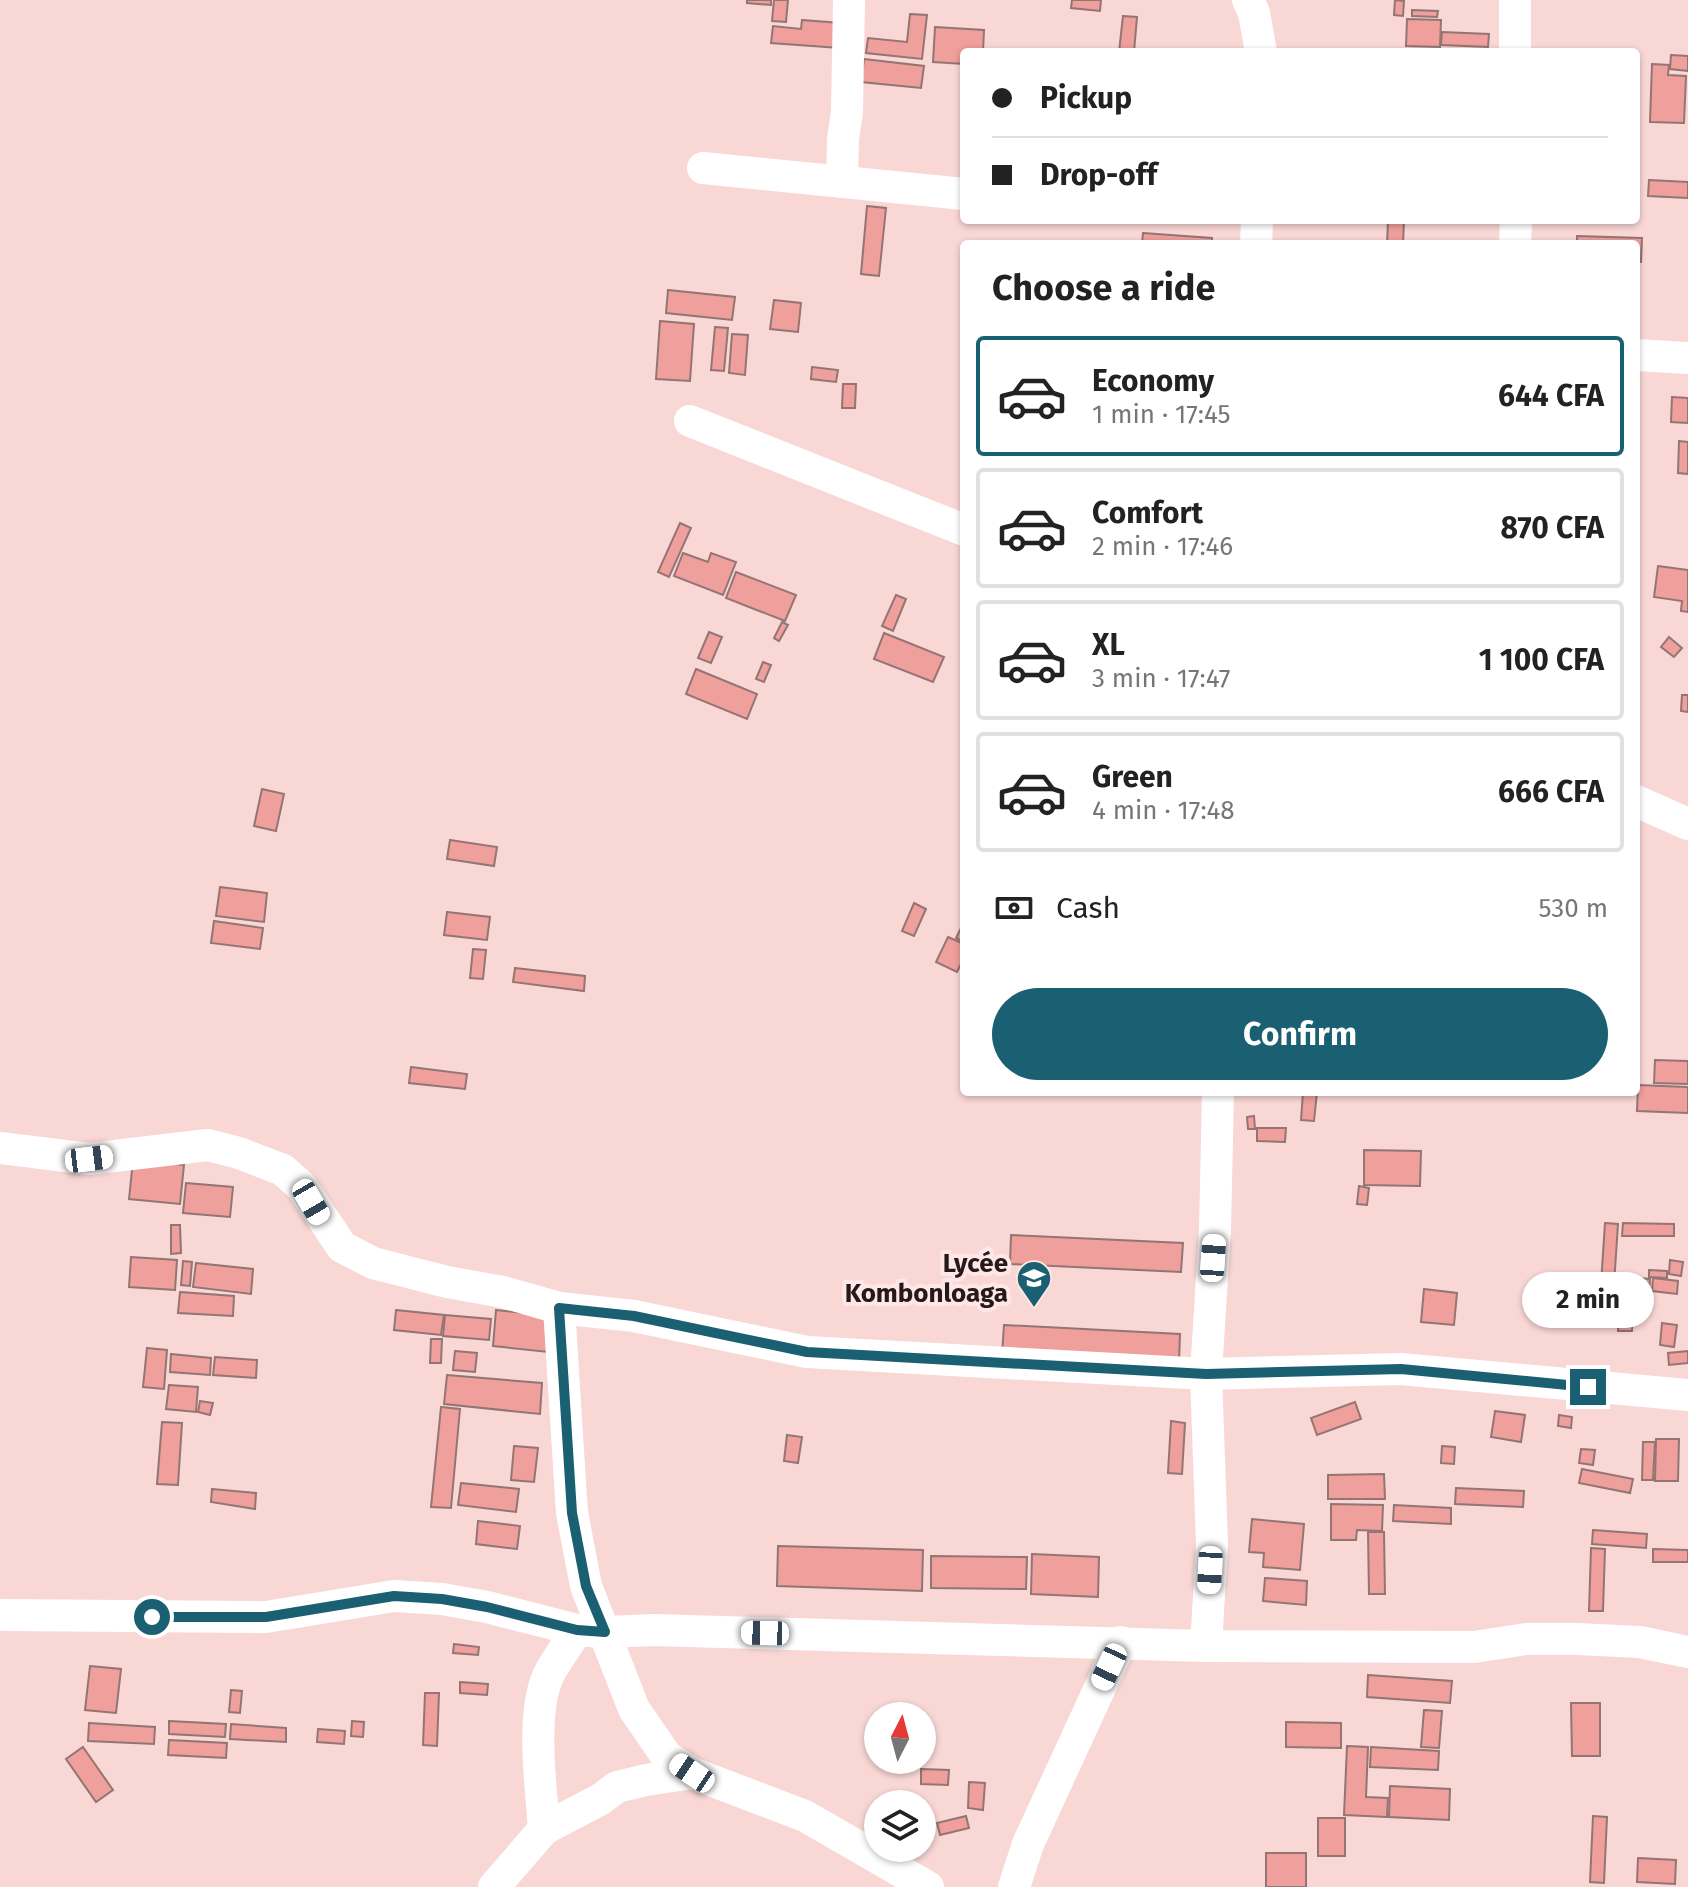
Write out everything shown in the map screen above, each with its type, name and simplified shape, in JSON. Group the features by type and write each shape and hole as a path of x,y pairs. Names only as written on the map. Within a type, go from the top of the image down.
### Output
{"street":[{"path":"842,182 849,0"},
{"path":"1248,0 1254,13 1260,48"},
{"path":"1515,0 1515,48"},
{"path":"703,168 960,194"},
{"path":"1640,355 1688,358"},
{"path":"690,421 960,528"},
{"path":"1640,803 1688,824"},
{"path":"1206,1646 1212,1544 1206,1374 1215,1229 1218,1096"},
{"path":"0,1148 89,1159 208,1145 283,1170 302,1187 342,1247 373,1263 559,1308 634,1316 807,1352 1206,1374 1401,1369 1688,1395"},
{"path":"559,1308 572,1513 591,1631 634,1709 667,1757 692,1773 805,1816 928,1887"},
{"path":"0,1615 266,1617 394,1596 442,1599 591,1631 654,1630 1206,1646 1474,1647 1526,1639 1577,1639 1640,1642 1688,1652"},
{"path":"544,1829 538,1732 544,1691 550,1672 591,1631"},
{"path":"1014,1887 1028,1844 1121,1642"},
{"path":"494,1887 544,1829 601,1799 617,1787 692,1773"}],"building":[{"path":"747,0 771,0 771,5 747,3"},
{"path":"774,0 788,0 786,22 772,21"},
{"path":"1072,0 1101,0 1100,11 1071,8"},
{"path":"1395,0 1404,1 1403,16 1394,15"},
{"path":"1412,10 1438,11 1437,17 1412,16"},
{"path":"910,14 927,15 922,59 866,53 868,38 907,42"},
{"path":"1123,16 1137,17 1134,48 1119,48"},
{"path":"1407,19 1441,20 1440,47 1406,46"},
{"path":"802,20 841,23 839,48 771,43 773,26 801,29"},
{"path":"935,27 984,30 983,48 960,48 960,64 933,62"},
{"path":"1442,32 1489,34 1488,47 1441,45"},
{"path":"1671,55 1688,56 1688,71 1670,69"},
{"path":"864,59 924,66 921,88 861,82"},
{"path":"1652,64 1669,65 1668,75 1686,76 1684,123 1650,122"},
{"path":"1649,180 1688,182 1688,198 1648,196"},
{"path":"867,206 886,208 879,276 861,274"},
{"path":"1388,224 1404,224 1403,240 1387,240"},
{"path":"1143,233 1212,238 1212,240 1142,240"},
{"path":"1577,236 1642,238 1641,262 1640,240 1577,240"},
{"path":"668,290 735,297 732,320 666,313"},
{"path":"774,300 801,303 798,332 770,329"},
{"path":"660,321 694,324 690,381 656,379"},
{"path":"715,327 728,328 724,371 711,370"},
{"path":"732,334 748,335 745,375 729,373"},
{"path":"812,367 838,370 836,382 811,379"},
{"path":"843,384 856,384 855,408 842,408"},
{"path":"1672,397 1688,398 1688,423 1671,422"},
{"path":"1679,441 1688,442 1688,474 1678,473"},
{"path":"680,523 691,528 669,577 658,572"},
{"path":"683,553 708,562 711,553 736,562 723,595 674,576"},
{"path":"1658,566 1688,570 1688,612 1681,611 1682,601 1654,597"},
{"path":"736,572 796,595 785,621 726,598"},
{"path":"896,595 906,599 893,631 882,626"},
{"path":"782,622 788,625 779,641 774,638"},
{"path":"709,632 722,637 711,663 698,658"},
{"path":"884,633 944,657 933,682 874,659"},
{"path":"1669,637 1682,648 1674,657 1661,647"},
{"path":"763,662 771,665 764,682 756,679"},
{"path":"696,669 757,694 747,719 686,694"},
{"path":"1682,695 1688,695 1688,712 1681,711"},
{"path":"262,789 284,794 276,831 254,826"},
{"path":"450,840 497,847 494,866 447,859"},
{"path":"220,887 267,893 264,922 216,916"},
{"path":"914,903 926,909 914,936 902,931"},
{"path":"447,912 490,917 487,940 444,935"},
{"path":"214,921 263,928 260,949 211,943"},
{"path":"948,937 960,942 957,972 936,962"},
{"path":"473,949 486,950 483,979 470,978"},
{"path":"515,968 585,976 584,991 513,982"},
{"path":"1655,1060 1688,1061 1688,1084 1654,1083"},
{"path":"411,1067 467,1074 465,1089 409,1083"},
{"path":"1640,1085 1688,1087 1688,1113 1637,1111"},
{"path":"1303,1096 1317,1096 1314,1121 1301,1120"},
{"path":"1254,1116 1255,1129 1248,1129 1247,1117"},
{"path":"1257,1128 1286,1128 1285,1142 1257,1141"},
{"path":"1364,1150 1421,1151 1420,1186 1364,1185"},
{"path":"133,1160 184,1165 180,1204 129,1199"},
{"path":"186,1183 233,1187 230,1217 183,1213"},
{"path":"1359,1186 1369,1188 1367,1205 1357,1204"},
{"path":"1605,1223 1618,1224 1614,1285 1601,1284"},
{"path":"1623,1223 1674,1224 1674,1236 1622,1236"},
{"path":"171,1225 180,1225 181,1253 171,1254"},
{"path":"1011,1235 1183,1243 1181,1272 1010,1264"},
{"path":"131,1257 177,1260 175,1290 129,1287"},
{"path":"1670,1260 1683,1262 1681,1276 1669,1274"},
{"path":"183,1261 192,1262 190,1286 181,1285"},
{"path":"196,1263 253,1269 251,1294 193,1287"},
{"path":"1649,1270 1667,1271 1667,1278 1649,1277"},
{"path":"1623,1277 1650,1279 1649,1293 1622,1291"},
{"path":"1653,1278 1678,1281 1677,1294 1652,1291"},
{"path":"1424,1289 1457,1293 1454,1325 1421,1322"},
{"path":"180,1292 234,1296 233,1316 178,1313"},
{"path":"1619,1293 1633,1294 1632,1331 1618,1331"},
{"path":"396,1310 444,1315 441,1335 394,1330"},
{"path":"496,1310 551,1316 548,1352 493,1346"},
{"path":"445,1315 491,1319 489,1340 443,1336"},
{"path":"1662,1323 1677,1325 1674,1347 1660,1345"},
{"path":"1004,1325 1180,1334 1179,1363 1002,1354"},
{"path":"431,1339 442,1339 441,1363 430,1363"},
{"path":"147,1348 167,1350 164,1389 143,1387"},
{"path":"455,1351 477,1353 475,1372 453,1370"},
{"path":"1688,1351 1688,1363 1669,1365 1668,1353"},
{"path":"171,1354 211,1358 210,1375 170,1372"},
{"path":"215,1357 257,1360 256,1378 213,1375"},
{"path":"447,1375 542,1383 540,1414 444,1404"},
{"path":"169,1385 198,1387 196,1412 166,1409"},
{"path":"200,1401 213,1403 210,1415 198,1412"},
{"path":"1355,1402 1361,1419 1317,1435 1311,1418"},
{"path":"441,1407 460,1409 451,1508 431,1507"},
{"path":"1495,1411 1525,1415 1521,1442 1491,1437"},
{"path":"1559,1415 1572,1417 1571,1428 1558,1426"},
{"path":"1171,1421 1185,1423 1182,1474 1168,1473"},
{"path":"162,1422 182,1423 178,1485 157,1484"},
{"path":"787,1435 802,1437 798,1463 784,1461"},
{"path":"1656,1439 1679,1439 1678,1481 1655,1481"},
{"path":"1643,1442 1655,1442 1653,1480 1642,1480"},
{"path":"514,1446 538,1448 534,1482 511,1480"},
{"path":"1442,1446 1455,1447 1454,1464 1441,1463"},
{"path":"1581,1449 1595,1450 1593,1465 1579,1463"},
{"path":"1582,1469 1633,1479 1630,1493 1579,1483"},
{"path":"1384,1474 1385,1499 1328,1499 1328,1475"},
{"path":"461,1483 519,1489 516,1512 458,1505"},
{"path":"1456,1488 1524,1491 1523,1507 1455,1504"},
{"path":"212,1489 256,1493 255,1509 211,1502"},
{"path":"1331,1504 1383,1505 1382,1531 1357,1530 1356,1540 1331,1540"},
{"path":"1394,1505 1451,1508 1451,1524 1393,1521"},
{"path":"1252,1519 1304,1524 1300,1570 1263,1567 1264,1553 1249,1552"},
{"path":"478,1521 520,1526 517,1549 476,1544"},
{"path":"1593,1530 1647,1534 1646,1548 1592,1544"},
{"path":"1368,1532 1384,1532 1385,1594 1369,1594"},
{"path":"778,1546 923,1550 922,1591 777,1586"},
{"path":"1591,1548 1605,1549 1603,1611 1589,1611"},
{"path":"1653,1549 1688,1550 1688,1562 1653,1562"},
{"path":"1032,1554 1099,1557 1098,1597 1031,1594"},
{"path":"931,1556 1027,1557 1026,1589 931,1588"},
{"path":"1265,1578 1307,1581 1306,1605 1263,1601"},
{"path":"454,1644 479,1647 478,1655 453,1653"},
{"path":"90,1666 121,1669 116,1713 85,1710"},
{"path":"1368,1675 1452,1681 1450,1703 1367,1697"},
{"path":"460,1682 488,1684 487,1695 460,1693"},
{"path":"231,1690 242,1691 240,1713 229,1712"},
{"path":"425,1693 439,1693 437,1746 423,1745"},
{"path":"1571,1703 1600,1703 1600,1756 1572,1756"},
{"path":"1424,1710 1442,1711 1439,1748 1421,1747"},
{"path":"169,1721 226,1724 225,1737 169,1734"},
{"path":"352,1721 364,1722 363,1737 351,1736"},
{"path":"1286,1722 1341,1723 1341,1748 1286,1747"},
{"path":"89,1723 155,1727 154,1744 88,1741"},
{"path":"231,1724 286,1728 286,1742 230,1739"},
{"path":"318,1729 345,1731 344,1744 317,1742"},
{"path":"169,1740 227,1743 226,1758 168,1755"},
{"path":"1347,1746 1368,1747 1366,1797 1388,1798 1387,1817 1344,1815"},
{"path":"83,1747 113,1790 96,1802 66,1759"},
{"path":"1371,1747 1439,1751 1438,1770 1370,1767"},
{"path":"949,1770 948,1785 921,1784 921,1774"},
{"path":"969,1782 985,1783 983,1810 968,1808"},
{"path":"1390,1786 1450,1789 1449,1820 1389,1817"},
{"path":"966,1816 969,1828 940,1835 937,1823"},
{"path":"1593,1816 1607,1817 1604,1883 1590,1882"},
{"path":"1318,1818 1345,1818 1345,1856 1318,1856"},
{"path":"1266,1853 1306,1853 1306,1887 1266,1887"},
{"path":"1638,1858 1676,1860 1675,1884 1637,1882"}],"place":[{"name":"Lycée Kombonloaga","path":"1034,1309"}],"route":[{"path":"152,1617 266,1617 394,1596 442,1599 577,1630 605,1632 586,1586 572,1513 559,1308 634,1316 807,1352 1206,1374 1401,1369 1588,1387"}]}
